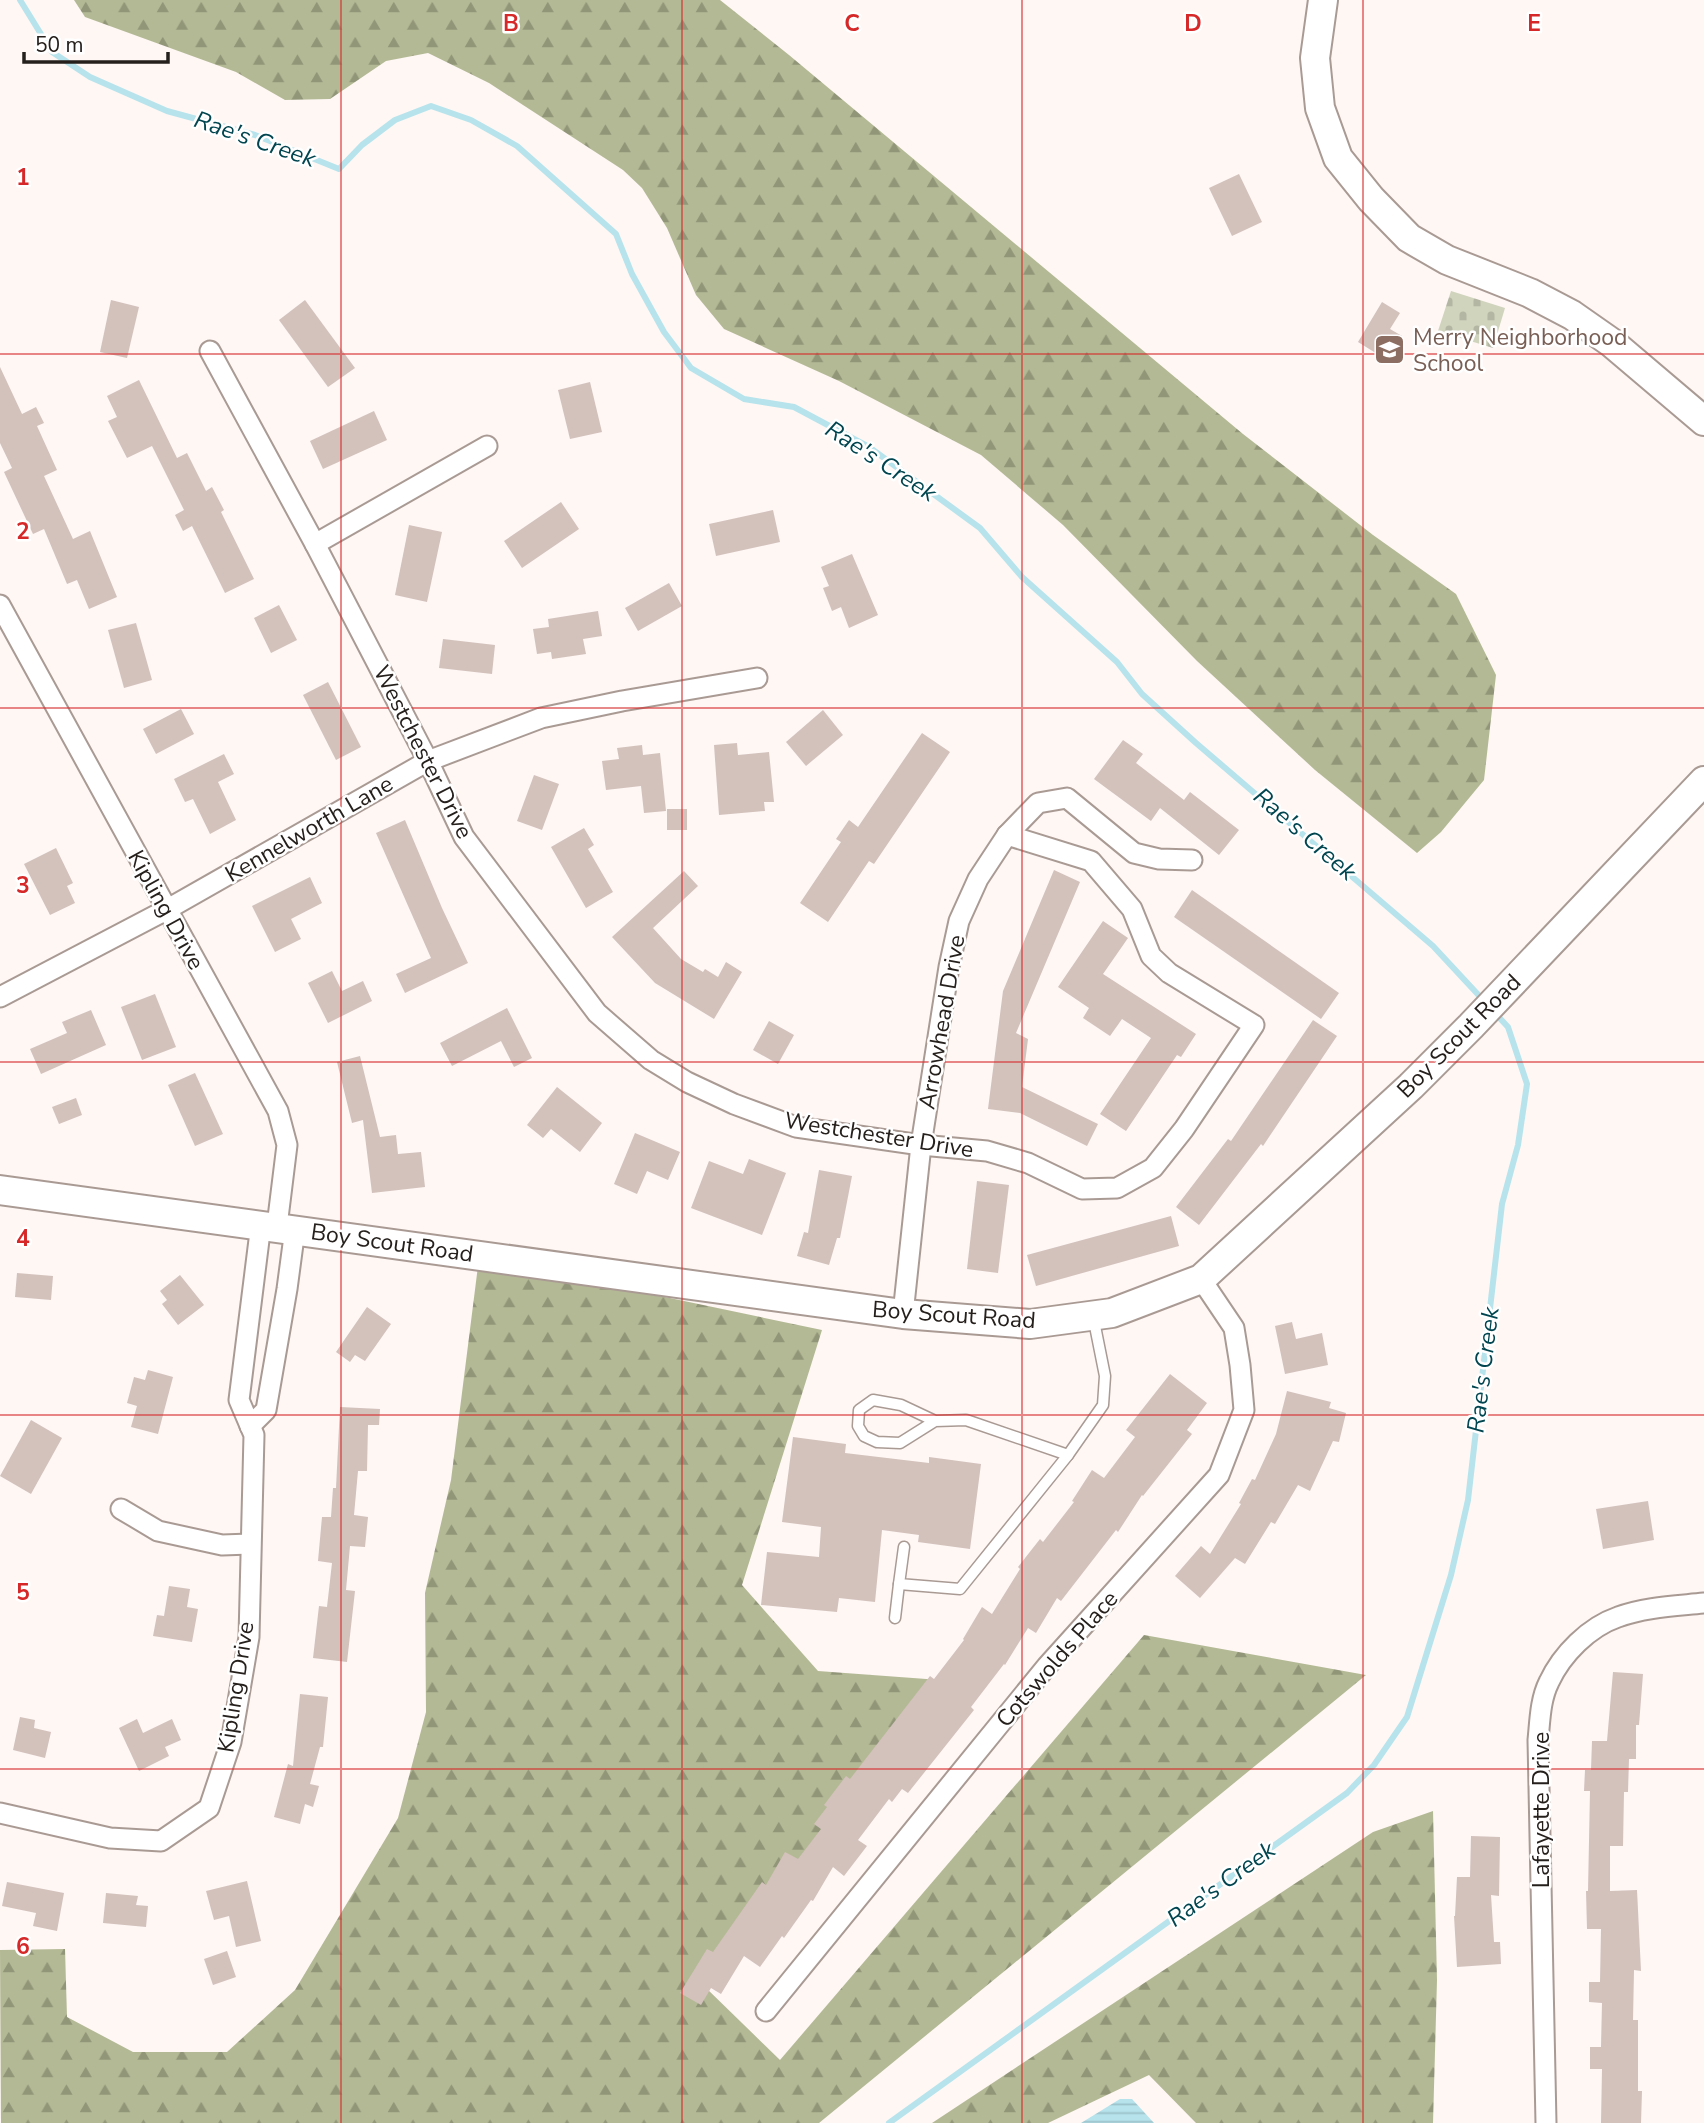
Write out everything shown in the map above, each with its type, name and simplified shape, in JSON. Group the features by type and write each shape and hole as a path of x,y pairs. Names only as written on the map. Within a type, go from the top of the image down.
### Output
{"street":[{"path":"1323,0 1315,58 1320,108 1338,158 1371,200 1409,238 1447,260 1530,293 1572,315 1612,343 1704,421"},
{"name":"Westchester Drive","path":"210,351 315,544 428,761 464,837 597,1013 651,1060 687,1082 734,1104 796,1127 987,1152 1028,1163 1082,1189 1117,1188 1153,1168 1184,1129 1254,1025 1168,973 1151,956 1132,909 1091,861 1007,835"},
{"path":"315,544 487,446"},
{"name":"Kipling Drive","path":"0,605 278,1111 287,1145 277,1227 239,1401 254,1435 249,1637 232,1742 209,1808 161,1841 110,1838 0,1813"},
{"name":"Kennelworth Lane","path":"0,997 166,910 428,761 541,718 757,678"},
{"name":"Boy Scout Road","path":"0,1190 903,1314 1030,1324 1112,1313 1201,1279 1411,1086 1704,781"},
{"name":"Arrowhead Drive","path":"903,1314 921,1145 949,967 959,920 978,879 1007,835 1038,803 1067,799 1134,853 1159,859 1192,860"},
{"name":"Kipling Drive","path":"250,1426 266,1410 288,1289 277,1227"},
{"name":"Cotswolds Place","path":"766,2011 1047,1666 1219,1475 1244,1410 1241,1365 1234,1328 1201,1279"},
{"path":"121,1509 158,1531 222,1545 250,1545"},
{"name":"Lafayette Drive","path":"1546,2123 1538,1740 1541,1706 1548,1682 1581,1639 1602,1625 1619,1617 1645,1611 1704,1603"}],"lane":[{"path":"900,1584 960,1589 1068,1455 1103,1405 1105,1376 1093,1316"},
{"path":"935,1421 900,1443 877,1441 864,1436 858,1426 859,1410 873,1400 901,1405 935,1421 966,1420 1068,1455"},
{"path":"895,1618 904,1547"}],"green space":[{"path":"74,0 720,0 1243,434 1373,535 1456,594 1496,675 1484,780 1441,832 1417,853 1315,770 1197,661 1063,525 981,455 839,381 724,329 696,295 667,228 642,188 623,170 489,83 428,53 386,61 330,99 285,100 236,72 85,17"},
{"path":"1451,291 1505,308 1493,348 1438,331"},
{"path":"479,1258 822,1330 742,1585 818,1671 940,1680 704,1986 780,2060 1144,1635 1366,1675 819,2123 1,2123 0,1950 65,1949 67,2017 133,2052 227,2052 295,1990 398,1818 426,1712 425,1593 451,1480"},
{"path":"1433,1811 1437,1980 1433,2123 1196,2123 1149,2075 1048,2123 932,2123 1373,1832"}],"water":[{"path":"1120,2099 1132,2099 1154,2123 1081,2123"}],"building":[{"path":"1239,174 1262,222 1232,236 1209,188"},
{"path":"111,300 139,307 127,358 100,352"},
{"path":"305,300 355,368 328,387 279,320"},
{"path":"1382,302 1400,313 1390,329 1402,336 1387,360 1358,342"},
{"path":"0,367 22,414 36,407 44,423 37,426 57,470 44,476 73,539 90,531 117,597 89,609 77,580 67,584 44,529 33,534 4,472 12,468 0,443"},
{"path":"139,380 177,458 187,453 206,491 212,487 224,510 221,512 254,579 225,593 192,526 183,531 175,515 184,510 152,446 127,458 108,421 117,417 107,396"},
{"path":"590,382 602,432 570,439 558,390"},
{"path":"374,411 387,440 323,469 310,441"},
{"path":"561,502 579,529 522,568 504,541"},
{"path":"773,510 780,542 716,556 709,524"},
{"path":"409,525 442,532 427,602 395,595"},
{"path":"852,554 878,615 849,628 841,607 832,611 823,588 829,586 821,567"},
{"path":"669,583 682,606 638,631 625,608"},
{"path":"279,605 297,640 271,653 254,618"},
{"path":"598,611 602,636 583,639 586,654 552,659 551,652 537,654 533,629 549,627 548,619"},
{"path":"136,623 152,680 124,688 108,630"},
{"path":"443,639 495,645 492,674 439,668"},
{"path":"328,682 361,747 336,760 303,695"},
{"path":"181,709 194,734 156,754 143,729"},
{"path":"823,710 843,735 806,766 786,742"},
{"path":"922,733 950,752 874,864 869,861 828,922 800,903 841,842 836,839 849,820 858,827"},
{"path":"1123,740 1143,754 1136,763 1184,800 1190,792 1239,830 1219,855 1160,808 1151,821 1094,779"},
{"path":"737,743 738,755 769,752 774,802 764,802 765,811 719,815 714,745"},
{"path":"642,745 643,755 660,753 666,811 644,813 641,786 606,790 602,761 619,759 617,748"},
{"path":"224,754 234,774 218,782 236,820 210,834 193,799 185,802 174,779"},
{"path":"534,775 559,784 542,830 517,821"},
{"path":"667,809 687,809 687,830 667,830"},
{"path":"405,820 468,963 405,993 396,974 431,958 376,833"},
{"path":"584,828 594,845 588,849 613,892 586,908 551,847"},
{"path":"56,848 73,883 67,886 75,903 50,915 24,864"},
{"path":"1054,870 1080,882 1016,1033 1028,1039 1022,1087 1098,1124 1087,1146 1020,1113 988,1109 1003,991"},
{"path":"684,871 698,886 653,928 681,959 703,972 705,969 718,977 726,962 742,972 714,1019 655,983 612,937"},
{"path":"310,877 322,903 291,919 301,939 275,952 252,906"},
{"path":"1192,890 1339,993 1321,1019 1174,917"},
{"path":"1103,921 1128,938 1103,974 1196,1034 1181,1057 1177,1055 1126,1131 1100,1114 1151,1038 1122,1019 1110,1036 1083,1018 1089,1008 1058,987"},
{"path":"332,971 342,991 363,981 372,1001 328,1023 308,983"},
{"path":"155,994 176,1047 142,1060 121,1007"},
{"path":"507,1008 532,1058 514,1067 501,1041 452,1066 440,1043"},
{"path":"91,1010 106,1045 41,1074 30,1049 67,1033 62,1022"},
{"path":"1313,1020 1337,1036 1263,1146 1261,1144 1199,1225 1176,1207 1228,1139 1231,1141"},
{"path":"769,1021 794,1035 778,1064 753,1050"},
{"path":"360,1056 380,1137 396,1135 398,1154 421,1152 425,1187 372,1193 363,1120 352,1123 337,1062"},
{"path":"195,1073 223,1134 195,1146 168,1085"},
{"path":"557,1087 602,1123 580,1152 551,1129 543,1138 527,1125"},
{"path":"76,1098 82,1115 59,1124 52,1107"},
{"path":"635,1133 680,1152 668,1180 647,1171 637,1194 614,1184"},
{"path":"749,1159 786,1173 762,1235 691,1208 709,1161 743,1174"},
{"path":"819,1170 852,1176 840,1238 837,1238 829,1265 797,1256 804,1232 808,1233"},
{"path":"977,1181 1009,1185 998,1273 967,1269"},
{"path":"1171,1216 1179,1246 1036,1286 1027,1255"},
{"path":"17,1273 53,1276 51,1300 15,1297"},
{"path":"180,1275 204,1305 178,1325 162,1304 167,1300 160,1291"},
{"path":"367,1307 391,1324 365,1361 355,1355 350,1362 336,1352"},
{"path":"1292,1322 1296,1339 1322,1333 1328,1365 1285,1374 1275,1326"},
{"path":"148,1370 173,1377 158,1434 131,1427 137,1406 127,1403 134,1377 145,1380"},
{"path":"1170,1374 1207,1403 1187,1430 1192,1434 1142,1495 1118,1532 1116,1530 1061,1601 1057,1598 1036,1633 1028,1628 1005,1665 971,1707 974,1710 908,1793 902,1789 892,1802 889,1799 858,1840 867,1846 844,1876 833,1867 813,1901 811,1900 784,1938 782,1936 760,1967 744,1956 721,1994 711,1988 701,2005 680,1993 707,1949 713,1952 762,1882 766,1885 785,1852 798,1859 821,1829 814,1824 827,1807 824,1805 846,1776 850,1779 930,1676 934,1679 964,1640 982,1607 992,1614 1020,1569 1018,1567 1040,1539 1043,1542 1074,1502 1072,1501 1092,1470 1104,1478 1135,1437 1126,1430"},
{"path":"1287,1391 1331,1402 1329,1408 1346,1413 1339,1442 1333,1441 1310,1491 1298,1485 1275,1524 1271,1522 1245,1564 1235,1558 1200,1598 1175,1576 1201,1546 1210,1554 1241,1504 1239,1503 1252,1479 1255,1480 1276,1434"},
{"path":"340,1407 380,1409 379,1425 368,1425 367,1471 358,1471 354,1515 368,1517 365,1547 350,1546 346,1590 355,1591 347,1662 313,1658 319,1606 327,1607 332,1563 318,1561 322,1517 331,1517 333,1488 336,1488"},
{"path":"31,1420 62,1438 31,1494 0,1476"},
{"path":"793,1437 846,1444 845,1453 929,1463 929,1457 981,1464 970,1549 918,1542 919,1535 882,1530 875,1602 839,1598 837,1612 761,1605 767,1552 819,1557 821,1527 782,1522"},
{"path":"1648,1501 1654,1540 1603,1549 1596,1509"},
{"path":"169,1586 190,1589 187,1607 198,1609 192,1642 153,1636 157,1615 164,1616"},
{"path":"1613,1672 1643,1674 1639,1725 1636,1725 1636,1759 1629,1759 1628,1792 1624,1792 1623,1846 1610,1846 1610,1891 1637,1890 1641,1971 1634,1970 1633,2020 1638,2020 1641,2123 1601,2123 1602,2069 1590,2069 1590,2047 1601,2047 1602,2003 1589,2002 1589,1982 1600,1982 1601,1929 1587,1929 1590,1791 1584,1791 1585,1770 1591,1770 1592,1741 1607,1741"},
{"path":"300,1694 328,1697 323,1747 320,1747 310,1784 319,1786 313,1807 305,1804 300,1824 274,1817 288,1764 293,1766"},
{"path":"20,1717 35,1720 34,1728 51,1732 45,1758 13,1750"},
{"path":"137,1719 143,1733 172,1719 181,1740 165,1747 169,1756 139,1771 119,1728"},
{"path":"1471,1836 1500,1837 1499,1896 1491,1895 1494,1942 1500,1942 1501,1964 1457,1967 1454,1916 1457,1877 1470,1877"},
{"path":"247,1881 261,1941 236,1947 229,1916 214,1920 206,1891"},
{"path":"7,1882 64,1893 57,1931 33,1926 36,1913 2,1906"},
{"path":"106,1893 138,1896 136,1905 148,1906 146,1927 103,1923"},
{"path":"227,1951 236,1977 213,1985 204,1959"}],"waterway":[{"name":"Rae's Creek","path":"20,0 52,52 90,77 167,111 255,135 339,169 362,145 395,120 431,106 471,120 517,146 616,234 632,274 664,332 691,368 744,399 794,407 869,447 980,528 1022,577 1117,662 1142,694 1433,946 1485,1002"},
{"name":"Rae's Creek","path":"889,2123 1347,1793 1374,1765 1407,1717 1451,1575 1468,1500 1502,1204 1518,1145 1527,1084 1508,1027 1494,1012"}],"place":[{"name":"Merry Neighborhood School","path":"1390,350"}]}
